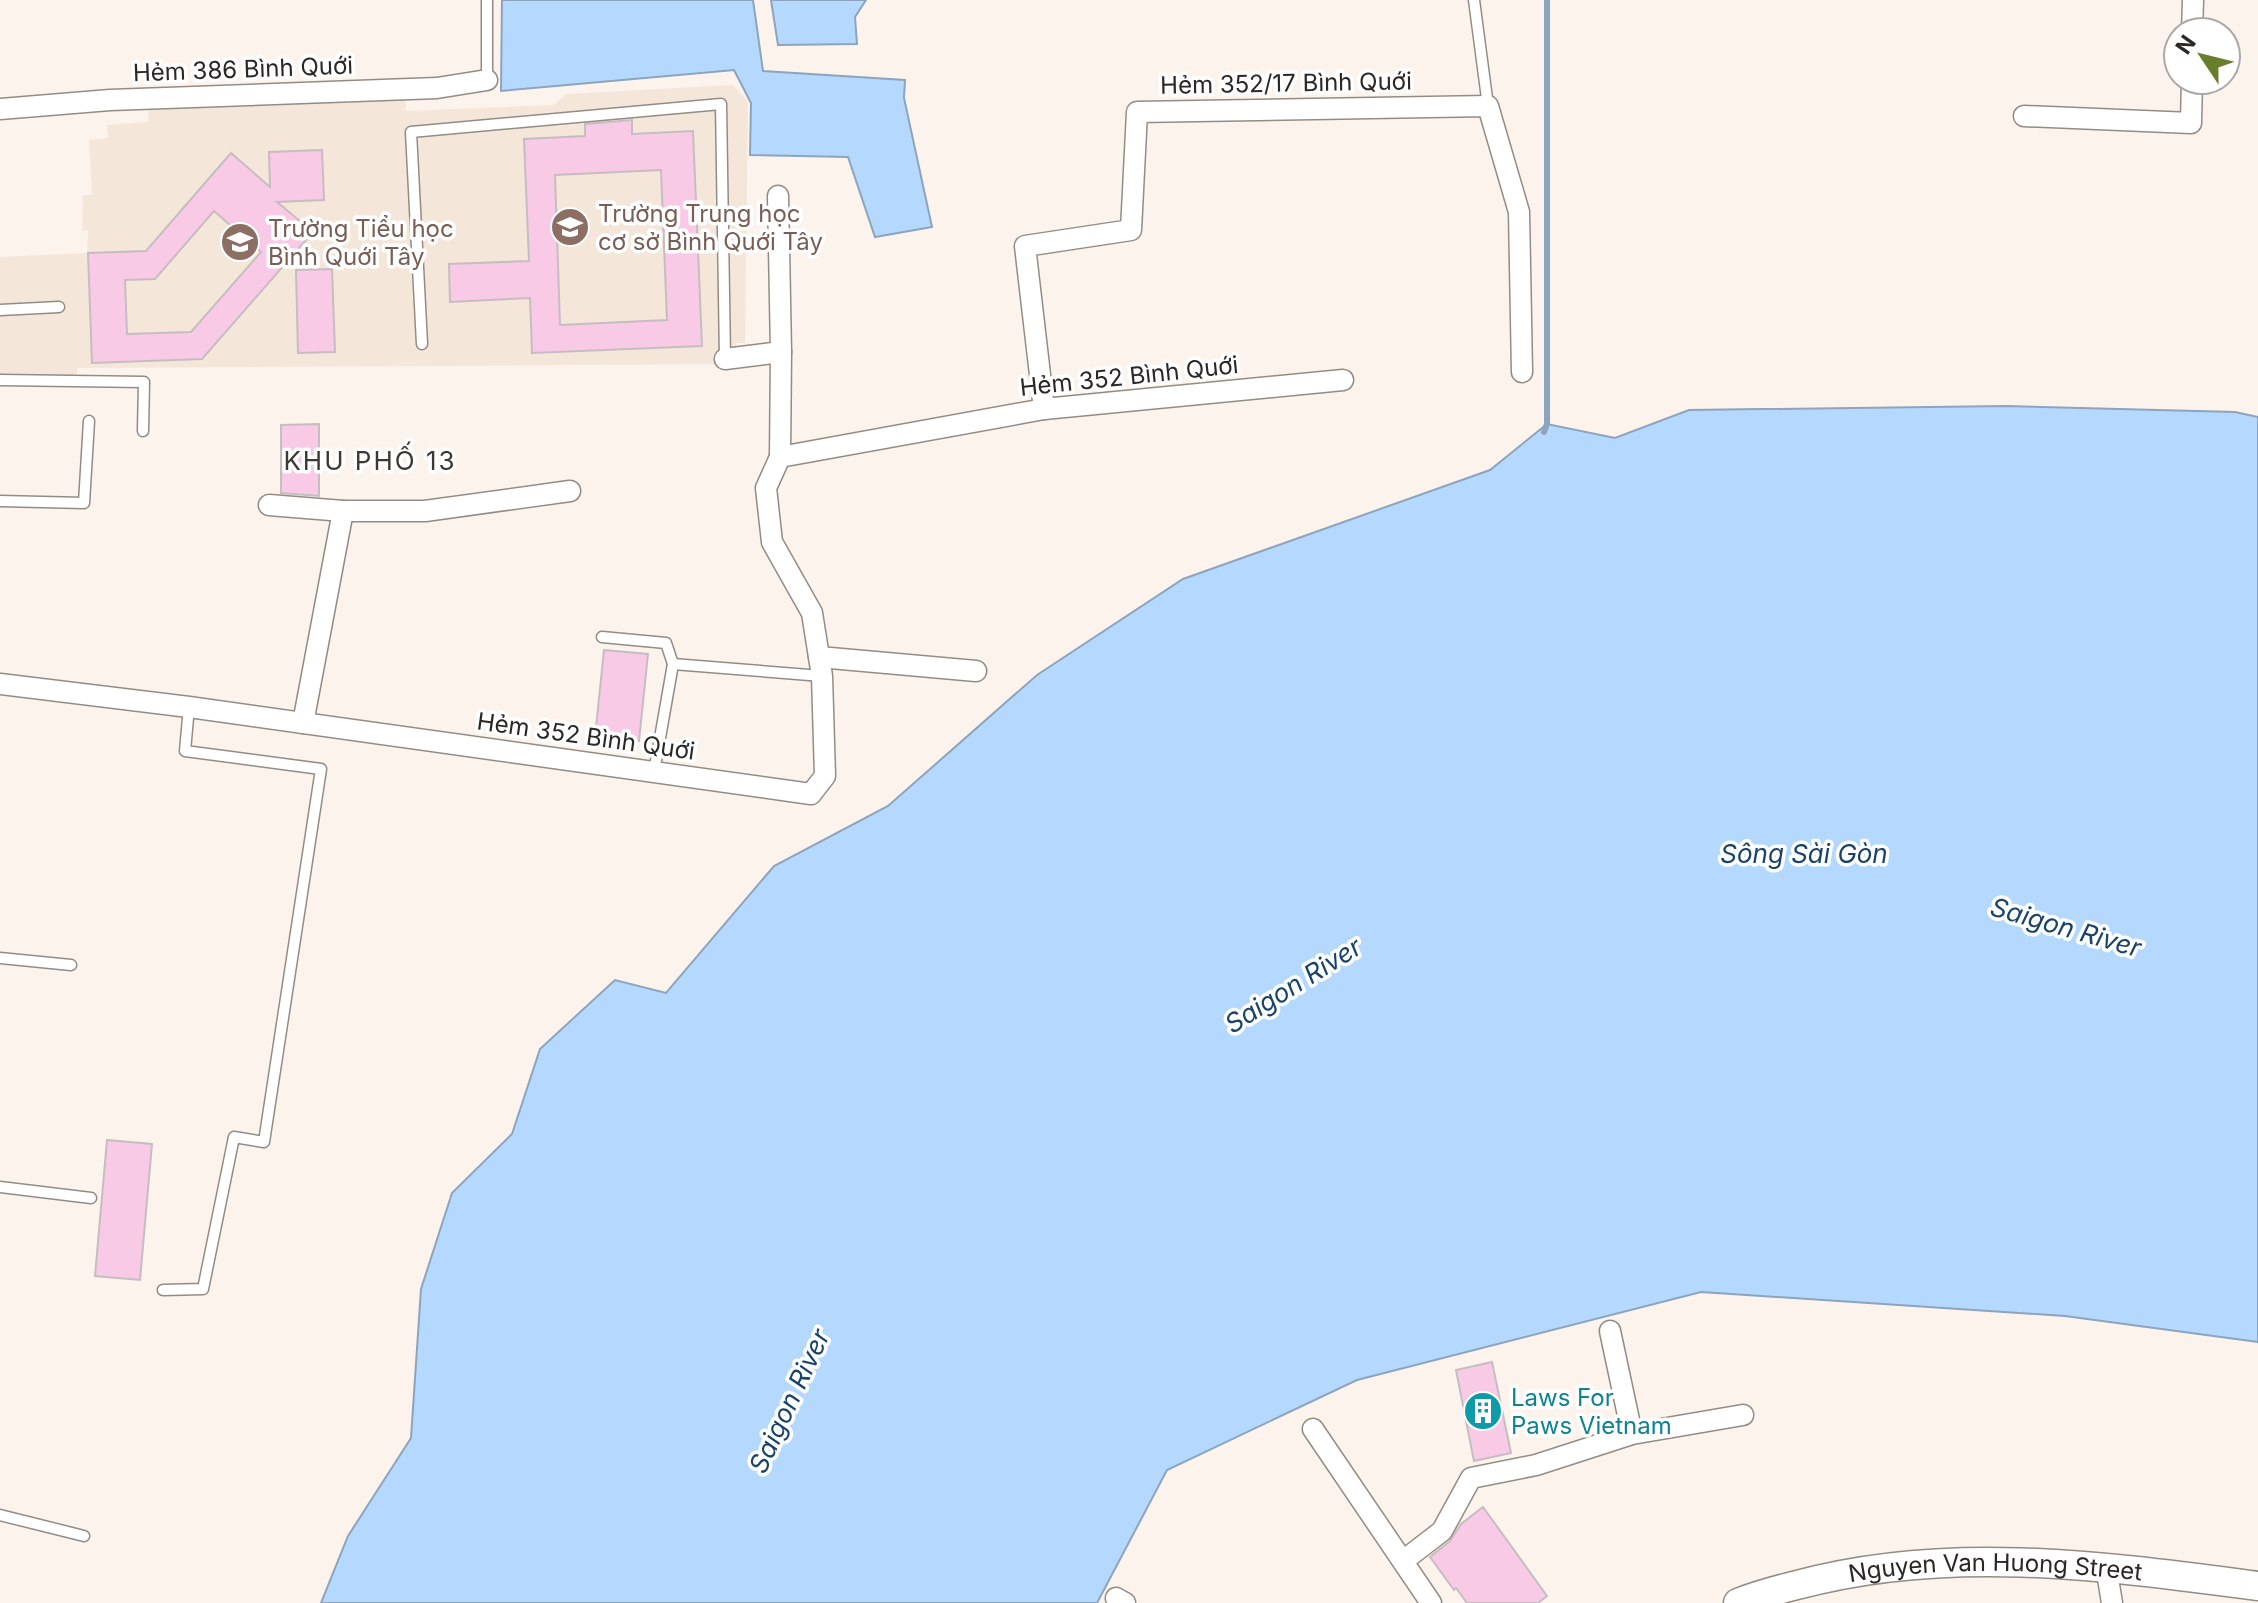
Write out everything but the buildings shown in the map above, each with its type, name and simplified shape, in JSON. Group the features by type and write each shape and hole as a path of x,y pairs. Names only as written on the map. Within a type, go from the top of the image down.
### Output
{"main road":[{"name":"Nguyen Van Huong Street","path":"1738,1603 1831,1576 1904,1564 2062,1562 2258,1586"}],"street":[{"name":"Hẻm 386 Bình Quới","path":"0,109 110,100 437,88 487,80"},
{"path":"2024,116 2191,123 2192,96"},
{"path":"1488,106 1519,212 1522,372"},
{"name":"Hẻm 352/17 Bình Quới","path":"1044,409 1025,246 1131,230 1137,112 1488,106"},
{"name":"Hẻm 352 Bình Quới","path":"0,684 189,707 811,794 825,776 820,666 812,613 772,542 766,488 780,457 778,196"},
{"path":"725,359 781,352"},
{"name":"Hẻm 352 Bình Quới","path":"780,457 1044,409 1343,380"},
{"path":"269,505 343,511 425,511 570,491"},
{"path":"303,723 343,511"},
{"path":"820,666 976,671"},
{"path":"1610,1331 1632,1434"},
{"path":"1403,1561 1442,1531 1471,1478 1536,1465 1632,1434 1743,1415"},
{"path":"1313,1429 1431,1603"},
{"path":"2106,1566 2112,1603"}],"lane":[{"path":"487,0 487,80"},
{"path":"1474,0 1488,106"},
{"path":"422,344 411,132 721,104 725,359"},
{"path":"0,310 59,307"},
{"path":"0,380 144,382 143,431"},
{"path":"0,501 84,503 89,421"},
{"path":"602,637 666,643 673,664 654,772"},
{"path":"673,664 820,666"},
{"path":"163,1290 203,1289 234,1137 264,1142 321,769 185,751 189,707"},
{"path":"0,958 71,965"},
{"path":"0,1187 91,1198"},
{"path":"0,1515 84,1536"}],"shaded area":[{"path":"733,85 748,101 745,343 736,343 737,364 77,368 77,377 0,377 0,257 87,253 88,231 82,231 83,195 92,195 89,140 108,138 107,125 148,122 149,103 405,91 406,111 554,105 566,94"}],"water":[{"path":"502,0 753,0 763,71 905,80 904,98 932,227 875,237 848,157 750,155 751,103 734,70 501,91"},
{"path":"771,0 866,0 855,17 857,44 778,45"},
{"name":"Sông Sài Gòn","path":"2007,406 2235,412 2258,417 2258,1342 2065,1316 1701,1292 1357,1380 1167,1470 1097,1603 321,1603 348,1536 411,1438 421,1289 452,1193 512,1134 540,1049 615,980 666,993 774,866 888,806 1037,675 1183,579 1490,470 1547,424 1615,438 1689,410"}],"waterway":[{"path":"1544,432 1547,424 1547,0"}],"place":[{"name":"Trường Trung học cơ sở Bình Quới Tây","path":"570,227"},
{"name":"Trường Tiểu học Bình Quới Tây","path":"240,242"},
{"name":"Laws For Paws Vietnam","path":"1483,1411"}],"district":[{"name":"KHU PHỐ 13","path":"370,460"}],"water label":[{"name":"Saigon River","path":"2066,927"},
{"name":"Saigon River","path":"1293,985"},
{"name":"Saigon River","path":"789,1401"}]}
